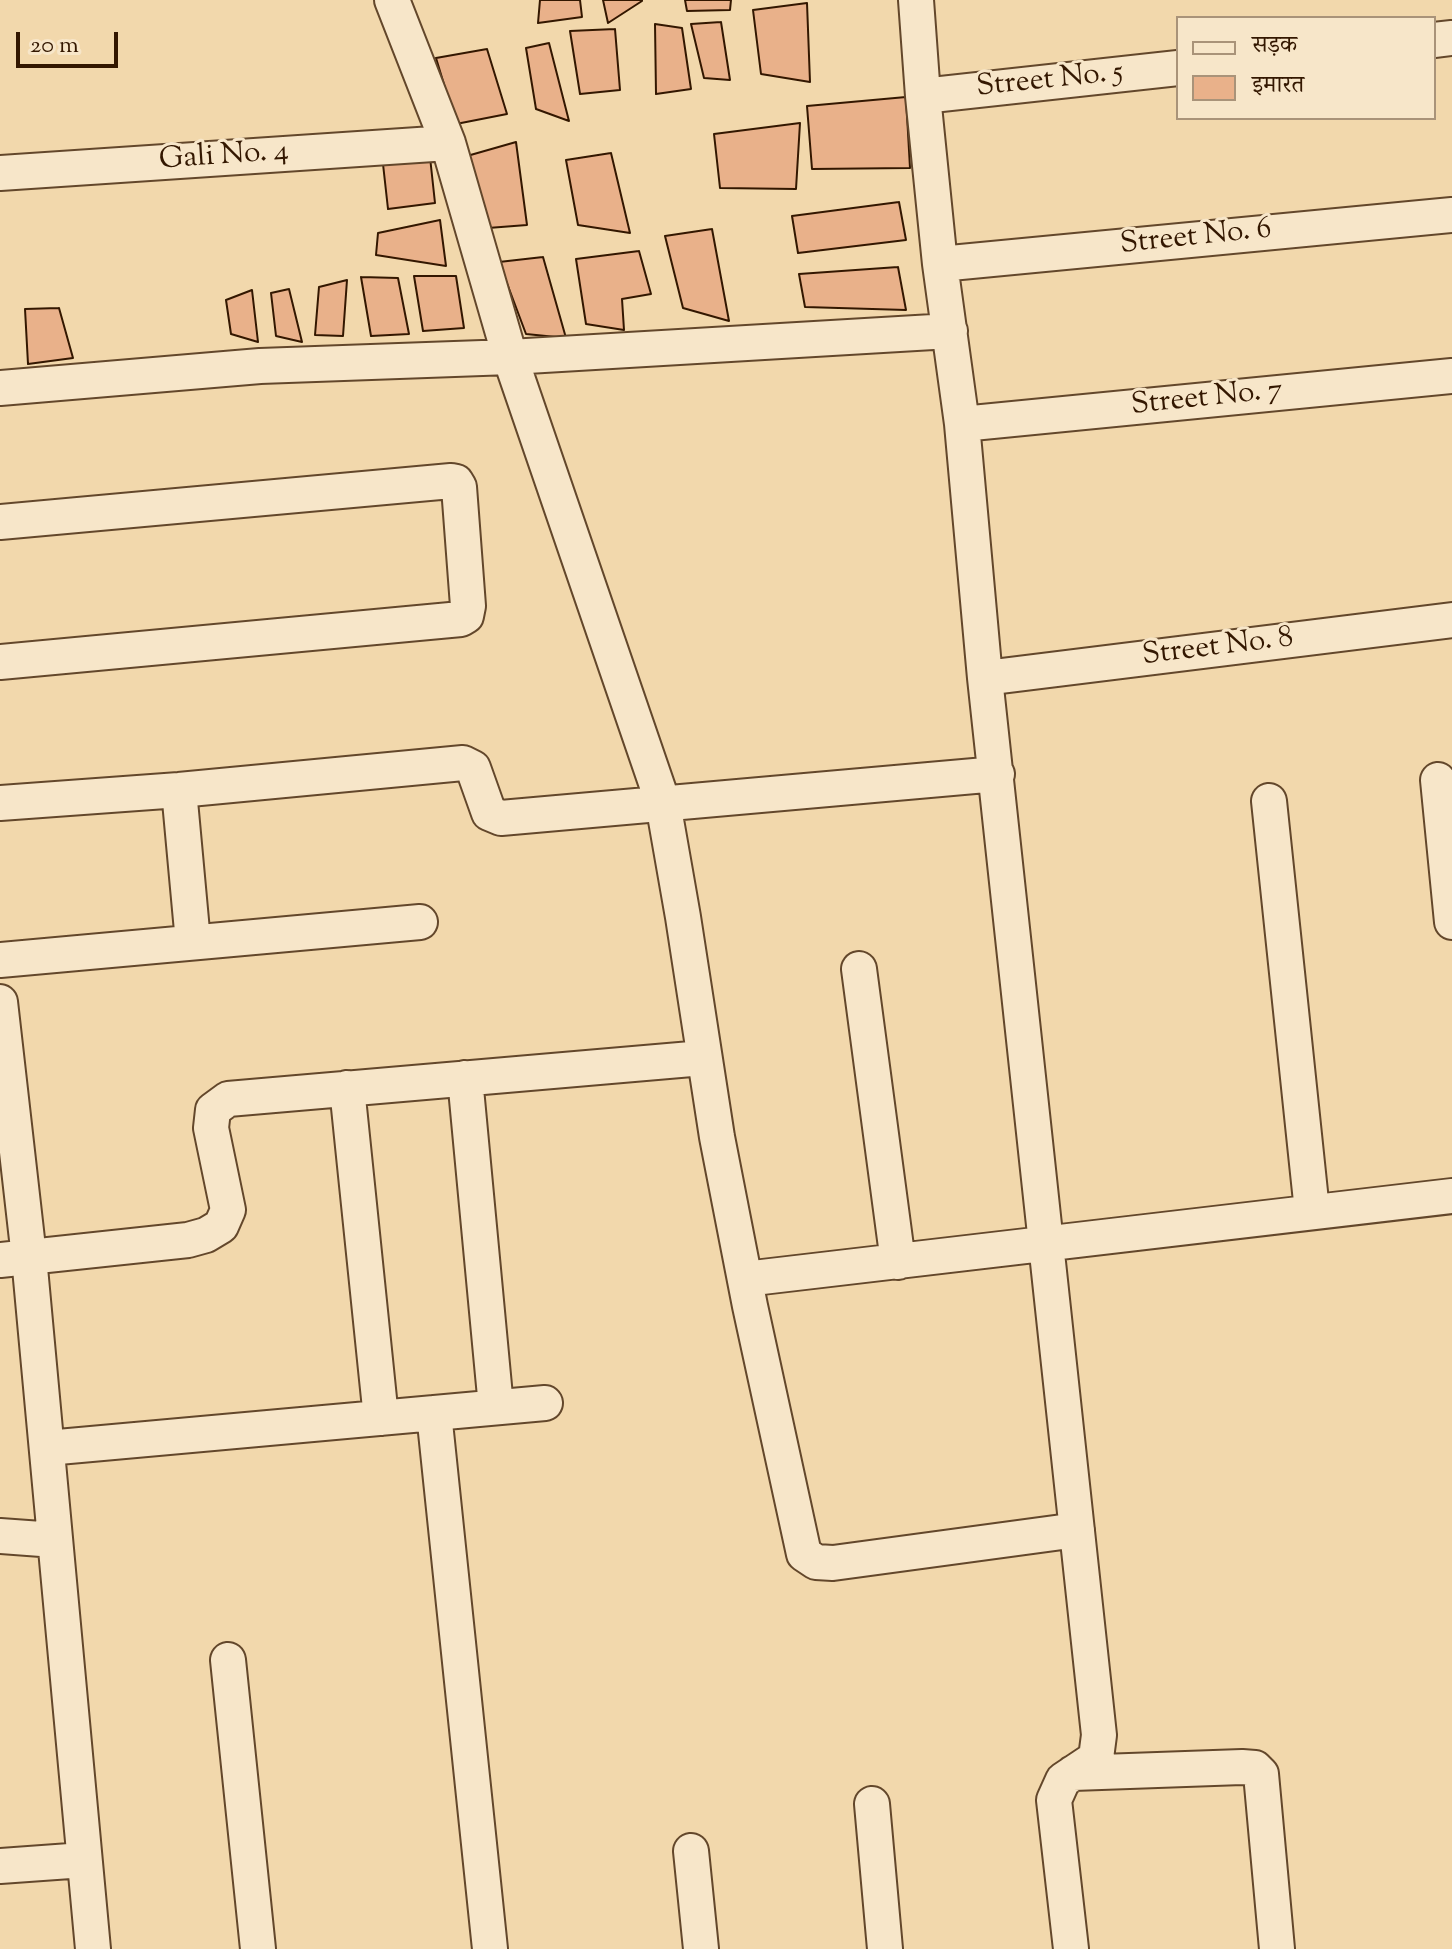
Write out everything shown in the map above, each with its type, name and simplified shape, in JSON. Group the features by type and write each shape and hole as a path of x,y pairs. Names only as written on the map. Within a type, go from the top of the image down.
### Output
{"street":[{"path":"392,0 448,143 510,357 663,803 703,1058 745,1279 804,1554 816,1562 833,1563 1077,1530"},
{"path":"916,0 940,264 962,424 985,678 1099,1746 1096,1758 1063,1780 1054,1800 1071,1949"},
{"name":"Street No. 5","path":"923,96 1176,68"},
{"name":"Gali No. 4","path":"0,173 448,143"},
{"name":"Street No. 6","path":"940,264 1452,215"},
{"path":"0,388 260,366 510,357 950,331"},
{"name":"Street No. 7","path":"962,424 1452,376"},
{"path":"0,522 451,481 459,487 468,606 466,616 461,619 0,662"},
{"name":"Street No. 8","path":"985,678 1452,620"},
{"path":"0,803 179,790 463,763 473,768 489,813 494,818 997,774"},
{"path":"1438,780 1452,922"},
{"path":"179,790 193,942"},
{"path":"1269,801 1312,1211"},
{"path":"0,960 420,922"},
{"path":"859,969 898,1262"},
{"path":"0,1002 15,1258 47,1448 93,1949"},
{"path":"15,1258 188,1240 206,1235 221,1226 228,1210 211,1128 213,1110 228,1099 703,1058"},
{"path":"465,1078 496,1407"},
{"path":"347,1088 381,1418"},
{"path":"745,1279 1452,1196"},
{"path":"47,1448 545,1403"},
{"path":"434,1413 490,1949"},
{"path":"0,1536 55,1540"},
{"path":"228,1660 258,1949"},
{"path":"1073,1773 1255,1768 1261,1774 1277,1949"},
{"path":"872,1804 885,1949"},
{"path":"691,1851 701,1949"},
{"path":"0,1866 84,1860"}],"building":[{"path":"540,0 580,0 582,17 538,23"},
{"path":"603,0 642,0 642,1 608,23"},
{"path":"685,0 731,0 730,10 687,11"},
{"path":"807,3 810,82 761,74 753,10"},
{"path":"721,22 730,80 704,78 691,24"},
{"path":"655,24 682,28 691,89 656,94"},
{"path":"615,29 620,90 580,94 570,31"},
{"path":"549,43 569,121 536,109 526,48"},
{"path":"487,49 507,114 456,124 436,58"},
{"path":"906,97 910,168 812,169 807,106"},
{"path":"800,123 796,189 720,188 714,134"},
{"path":"516,142 527,225 488,228 467,156"},
{"path":"611,153 630,233 578,225 566,160"},
{"path":"430,157 435,203 388,209 383,164"},
{"path":"899,202 906,240 798,253 792,216"},
{"path":"440,220 446,266 376,255 378,233"},
{"path":"712,229 729,321 683,308 665,236"},
{"path":"639,251 651,294 622,299 624,330 586,324 576,259"},
{"path":"543,257 566,338 526,334 499,262"},
{"path":"898,267 906,310 805,307 799,274"},
{"path":"414,276 456,276 464,328 423,331"},
{"path":"361,277 398,278 409,334 371,336"},
{"path":"347,280 343,336 315,335 319,287"},
{"path":"289,289 302,342 276,336 271,293"},
{"path":"252,290 258,342 231,334 226,300"},
{"path":"59,308 73,358 28,364 25,309"}]}
